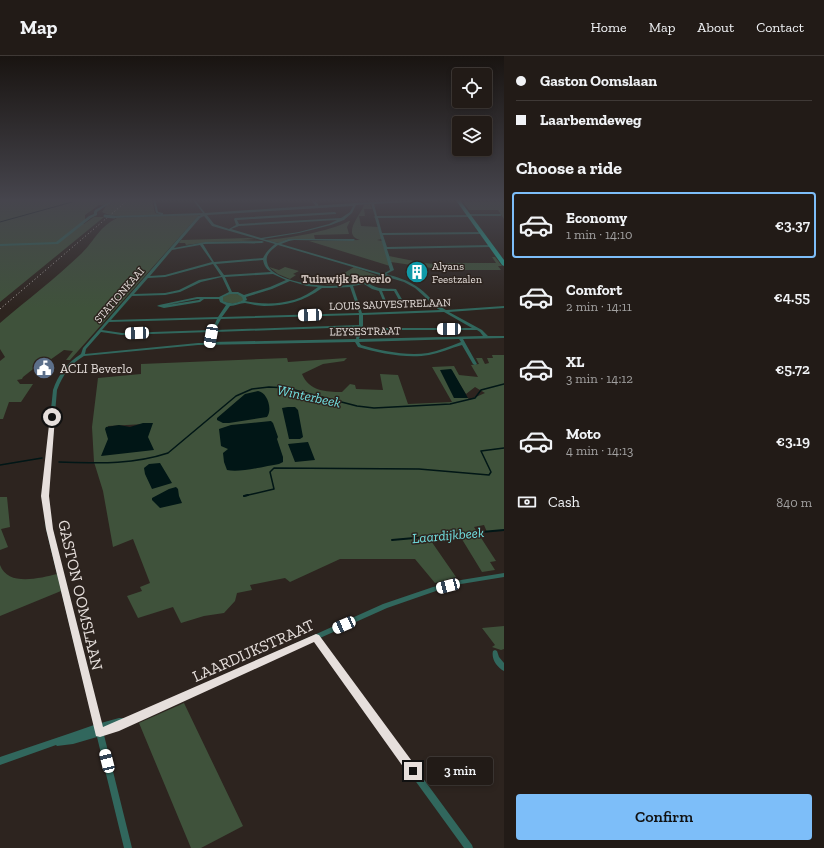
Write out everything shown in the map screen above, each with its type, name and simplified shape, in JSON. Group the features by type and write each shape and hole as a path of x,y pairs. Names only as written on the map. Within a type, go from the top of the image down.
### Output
{"main road":[{"path":"484,236 504,264"}],"street":[{"path":"0,245 57,243 66,236"},
{"name":"STATIONKAAI","path":"83,355 84,349 183,236"},
{"path":"250,236 384,275 413,285 444,311 478,329 487,338"},
{"path":"257,238 271,236"},
{"path":"264,259 268,268 274,273 290,280 322,286 364,283 392,270 382,236"},
{"path":"264,259 268,251 279,244 291,240 353,240"},
{"path":"172,249 201,244 270,242"},
{"path":"201,244 205,252 224,276 231,293"},
{"path":"386,248 491,246"},
{"path":"147,277 165,276 213,263 264,259"},
{"path":"131,295 165,294 180,290 200,281 224,276 274,273"},
{"path":"203,298 200,301 164,308 159,306 197,298 203,298 220,298 231,293 244,296 271,288 290,280"},
{"path":"364,283 380,290 394,290 401,301 386,302 380,290"},
{"path":"351,285 361,314 361,328 357,341 359,346 365,348 428,354 463,343"},
{"path":"220,298 222,302 229,304 243,302 267,305 288,302 311,295 322,286"},
{"path":"243,302 245,300 244,296"},
{"path":"210,344 212,331 218,318 229,304"},
{"name":"LOUIS SAUVESTRELAAN","path":"109,321 361,314 504,307"},
{"path":"100,331 122,334 361,328 478,329"},
{"name":"LEYSESTRAAT","path":"83,355 172,346 210,344 504,337"},
{"path":"460,338 475,364"},
{"name":"GASTON OOMSLAAN","path":"83,355 73,362 62,374 55,390 45,496 49,529 128,848"},
{"name":"LAARDIJKSTRAAT","path":"0,761 57,742 73,740 99,730 115,728 385,606 461,582 504,575"},
{"path":"316,638 469,848"},
{"path":"495,653 496,658 504,668"}],"green space":[{"path":"0,236 81,236 0,302"},
{"path":"96,236 180,236 70,360 66,360 73,351 64,350 40,367 37,366 22,379 17,380 20,384 33,384 21,402 9,402 3,419 0,419 0,361 5,357 0,349 0,323 52,280 86,248"},
{"path":"297,236 314,236 315,239 288,239 279,243 265,240"},
{"path":"354,236 381,236 382,239 377,240 382,241 390,266 309,241 360,240"},
{"path":"257,239 241,240 262,241 209,242 186,245 185,243 179,243 181,240"},
{"path":"389,256 424,263 446,265 446,263 496,263 492,257 495,257 502,266 498,266 501,270 445,270 391,262"},
{"path":"269,267 279,270 285,267 299,271 293,274 296,275 290,279 278,274"},
{"path":"354,267 378,276 355,283 325,285"},
{"path":"229,294 243,296 244,300 233,303 222,301 222,297"},
{"path":"492,355 504,355 504,530 487,532 484,525 474,527 496,561 490,562 495,570 482,572 460,536 429,538 456,577 435,583 415,559 340,559 290,582 285,578 250,585 252,590 237,593 235,601 224,613 204,616 181,623 173,607 138,618 127,596 142,591 140,587 150,583 133,539 113,547 103,491 94,462 92,427 98,378 141,374 141,364 287,358 288,362 347,358 344,361 323,364 302,374 309,384 324,391 330,392 342,392 350,384 355,385 356,389 383,390 380,374 398,375 408,404 452,402 432,367 454,366 459,375 478,377 471,365 479,364 476,358 482,358 485,364 489,363 487,358 493,358","holes":["451,370 466,394 475,387 485,393 469,400 468,398 454,398","145,424 148,438 107,433 108,426"]},
{"path":"0,497 7,497 10,527 1,529 8,547 0,550"},
{"path":"0,565 4,572 17,579 34,579 57,574 61,591 0,616"},
{"path":"504,626 504,649 501,650 492,647 495,645 482,628"},
{"path":"184,703 243,826 201,848 191,848 139,723"}],"shaded area":[{"path":"451,369 468,398 454,398 440,370"},
{"path":"258,391 264,394 268,401 269,414 267,417 229,423 223,423 217,420 217,418 245,394"},
{"path":"295,407 298,410 303,437 300,439 289,439 282,408"},
{"path":"271,421 278,437 277,439 283,457 283,462 246,470 227,470 223,453 228,449 221,446 219,429 231,425"},
{"path":"143,423 153,423 148,437 154,450 101,456 108,439 105,429 106,427 119,425 130,427"},
{"path":"308,442 315,460 295,462 288,444"},
{"path":"160,463 172,483 152,489 145,474 144,468 149,464"},
{"path":"176,487 182,503 160,508 152,500 152,498"}],"waterway":[{"name":"Winterbeek","path":"59,462 100,463 141,460 168,453 236,396 252,389 269,387 287,388 357,406 374,408 450,404 475,398 481,390 504,384"},
{"path":"248,495 244,496 274,489 270,472 274,468 419,469 489,475 491,472 481,451 504,448"},
{"path":"0,465 42,458"},
{"name":"Laardijkbeek","path":"392,540 504,530"}],"railway":[{"path":"0,309 86,236"}],"place":[{"name":"Alyans Feestzalen","path":"417,272"},
{"name":"ACLI Beverlo","path":"44,368"}],"district":[{"name":"Tuinwijk Beverlo","path":"346,279"}],"route":[{"path":"52,417 45,496 49,529 100,733 115,728 316,638 413,771"}]}
